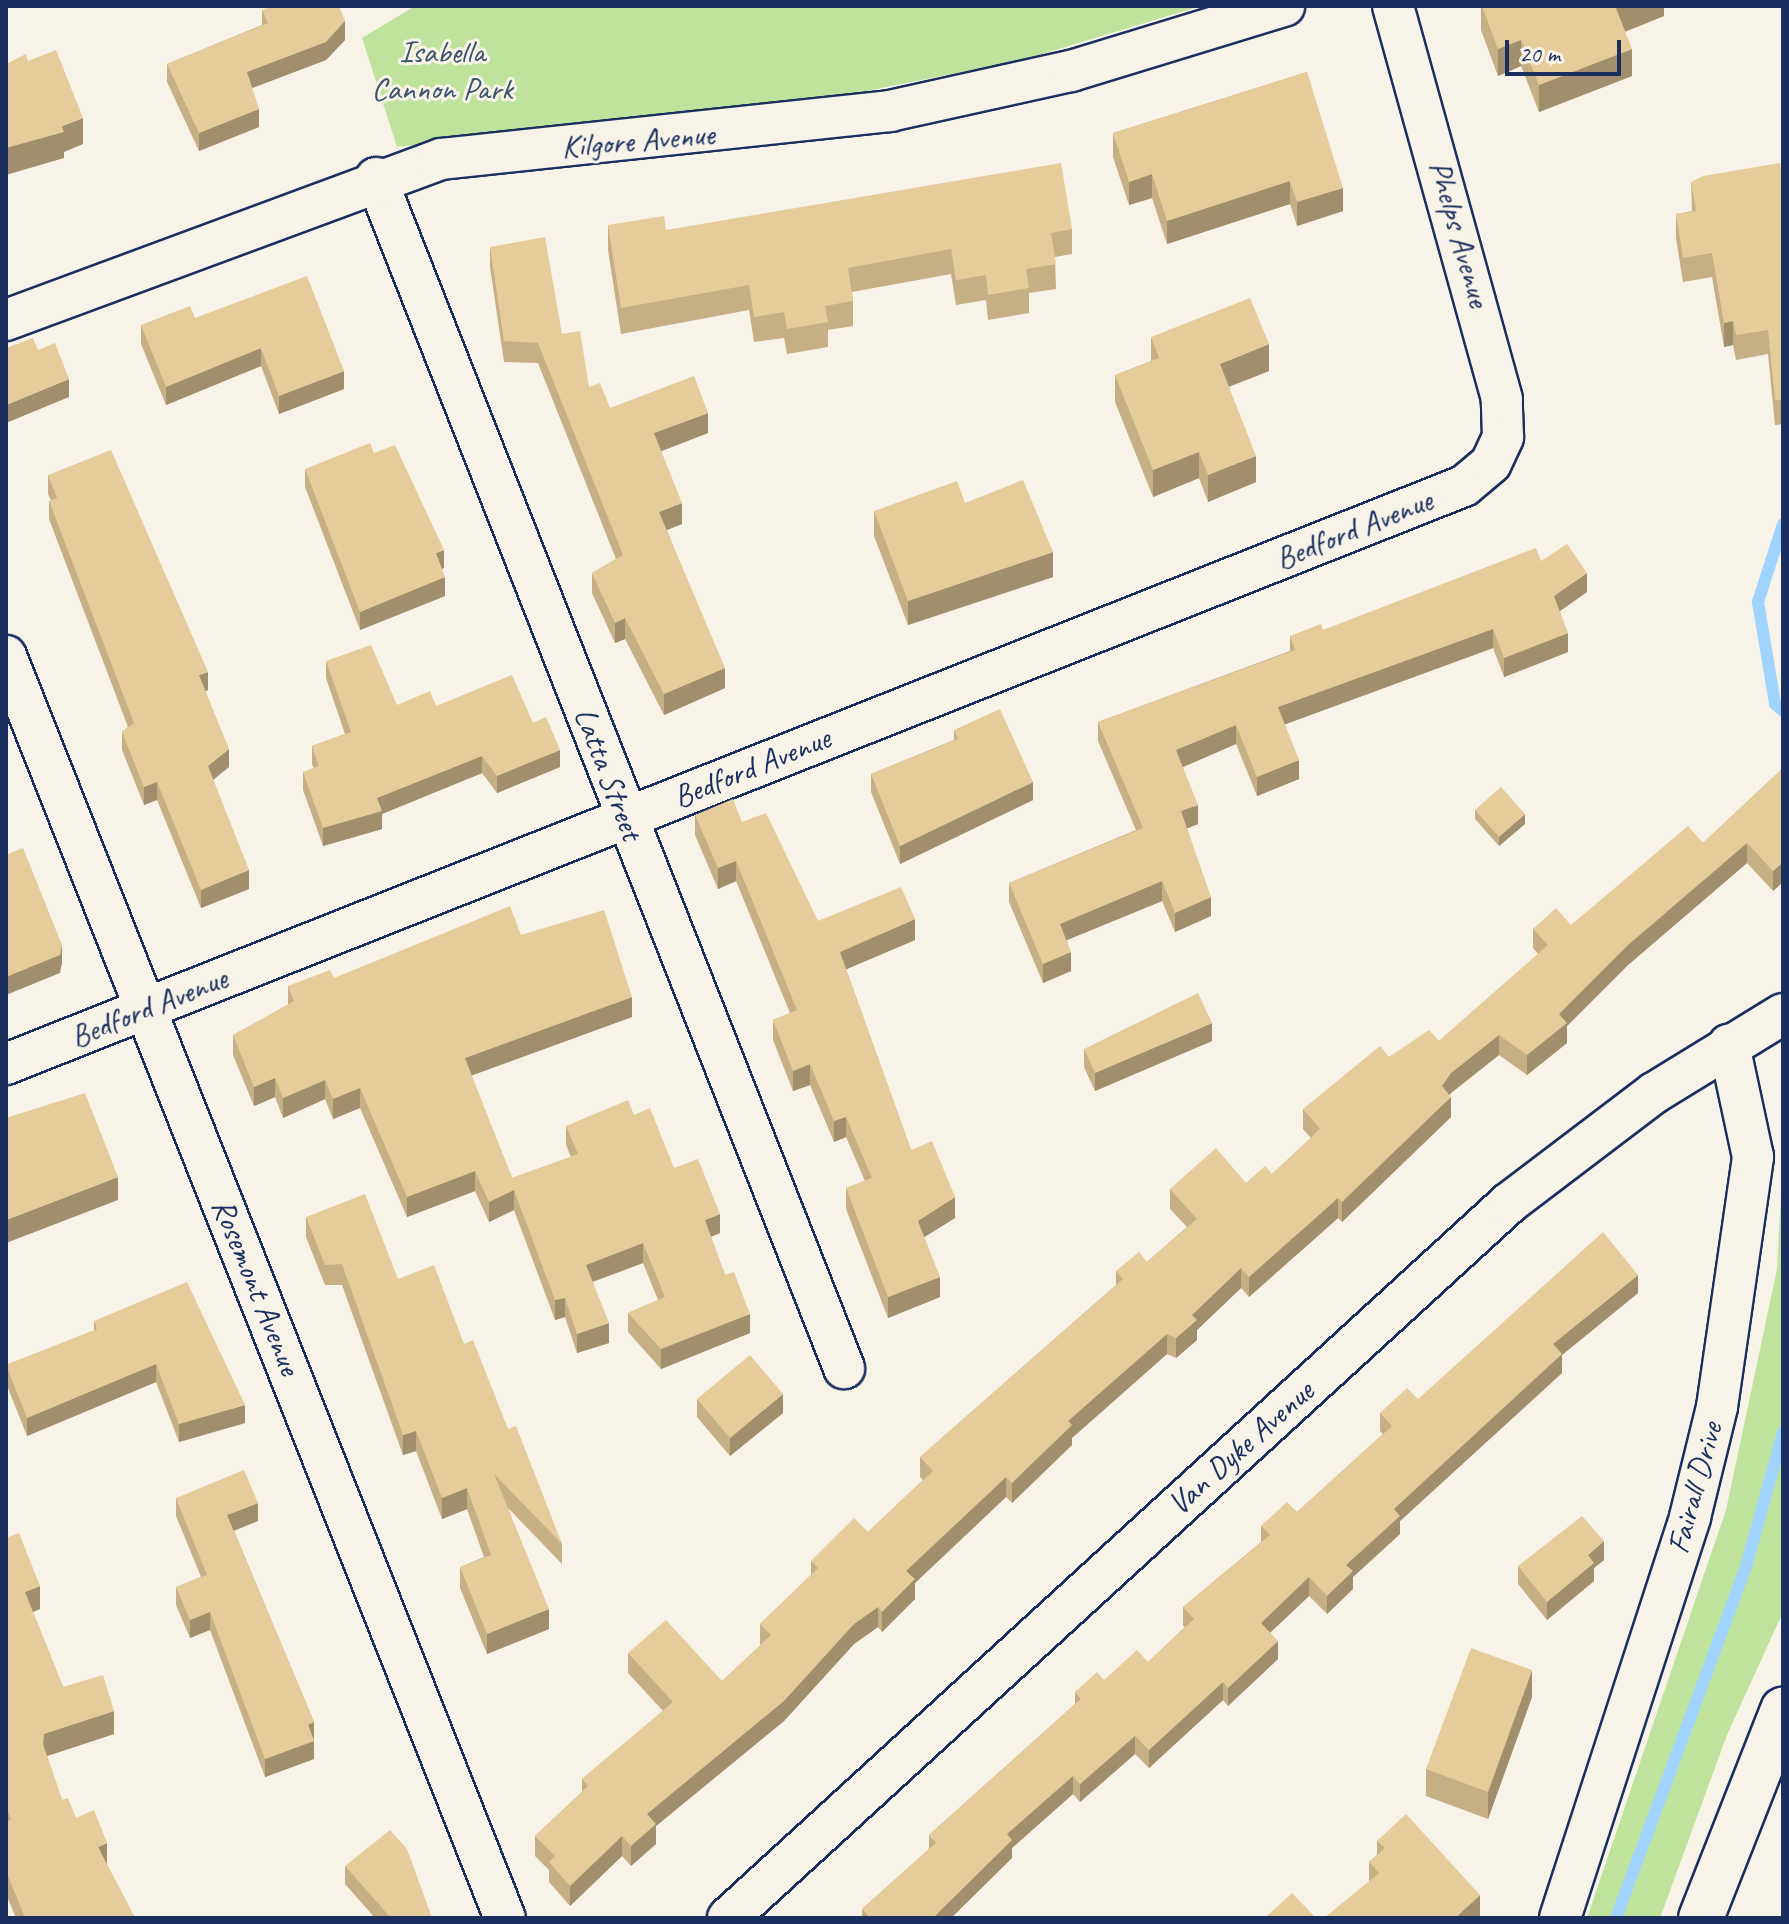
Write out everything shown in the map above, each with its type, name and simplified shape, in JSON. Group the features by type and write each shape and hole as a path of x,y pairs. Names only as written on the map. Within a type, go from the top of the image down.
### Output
{"street":[{"name":"Kilgore Avenue","path":"6,320 376,178 441,159 890,111 1071,71 1284,6"},
{"name":"Phelps Avenue","path":"1393,6 1502,399 1503,437 1491,463"},
{"name":"Latta Street","path":"376,178 844,1368"},
{"name":"Bedford Avenue","path":"6,1064 1464,486 1491,463"},
{"name":"Rosemont Avenue","path":"6,656 505,1918"},
{"name":"Van Dyke Avenue","path":"728,1918 1509,1203 1729,1045 1783,1014"},
{"name":"Fairall Drive","path":"1560,1918 1690,1517 1717,1407 1753,1157 1729,1045"},
{"path":"1701,1918 1783,1710"}],"green space":[{"name":"Isabella Cannon Park","path":"415,6 1201,6 1022,60 831,98 397,147 362,38"},
{"path":"1783,1158 1783,1612 1727,1735 1660,1918 1587,1918 1726,1510 1777,1269"}],"building":[{"path":"273,6 339,6 345,21 326,42 247,72 259,109 199,133 167,64 268,23 262,10"},
{"path":"1482,6 1622,6 1616,8 1632,49 1539,85 1521,40 1498,49"},
{"path":"56,50 83,118 62,126 64,132 6,148 6,64 26,54 28,61"},
{"path":"1307,72 1343,188 1297,202 1290,181 1167,221 1152,174 1129,182 1113,133"},
{"path":"1061,163 1072,229 1051,233 1056,264 1026,269 1029,288 988,295 986,275 956,280 951,249 848,268 853,301 825,306 828,322 787,329 784,312 754,317 749,285 621,308 608,225 664,216 666,230"},
{"path":"1780,163 1783,179 1783,400 1775,400 1768,330 1736,335 1733,321 1724,323 1712,253 1683,258 1676,214 1696,211 1691,182 1703,176"},
{"path":"545,237 562,334 580,331 589,387 600,383 610,408 694,376 708,413 654,433 682,503 659,512 725,668 664,694 625,618 615,623 592,573 623,555 538,343 504,341 490,247"},
{"path":"307,276 344,371 279,396 261,348 166,387 141,325 190,306 195,318"},
{"path":"1250,298 1269,344 1220,364 1256,456 1208,475 1199,452 1153,470 1115,375 1159,358 1151,337"},
{"path":"33,338 38,350 55,343 69,379 6,405 6,348"},
{"path":"370,443 374,453 395,445 444,550 436,553 445,577 360,612 305,469"},
{"path":"111,450 208,672 199,675 229,749 208,766 249,870 201,890 157,782 144,787 122,732 134,723 49,501 57,498 48,475"},
{"path":"1023,480 1053,552 908,601 874,511 957,481 965,503"},
{"path":"1567,544 1587,573 1554,596 1568,633 1504,658 1493,629 1278,707 1299,760 1257,777 1236,725 1176,750 1198,805 1181,811 1211,897 1175,913 1162,881 1060,924 1071,952 1043,964 1009,883 1143,828 1098,722 1295,650 1290,636 1321,624 1323,630 1536,548 1541,561"},
{"path":"371,645 397,705 430,691 436,706 512,675 533,723 546,717 560,750 497,776 482,756 377,798 382,811 323,828 303,772 319,766 312,746 351,732 326,661"},
{"path":"1000,709 1033,782 900,846 871,774 958,739 954,730"},
{"path":"1783,768 1783,862 1773,871 1747,843 1628,945 1559,1014 1567,1023 1527,1055 1499,1035 1451,1073 1442,1086 1451,1097 1342,1202 1338,1198 1249,1277 1241,1268 1192,1315 1197,1320 1176,1338 1167,1334 1068,1421 1072,1425 1012,1483 1006,1477 906,1571 915,1579 882,1612 878,1607 854,1624 784,1701 647,1814 656,1824 631,1846 622,1836 570,1886 549,1862 555,1856 535,1836 588,1786 582,1779 673,1702 628,1653 666,1620 722,1681 771,1635 760,1624 818,1568 811,1561 854,1518 868,1532 933,1471 920,1457 1123,1279 1116,1271 1139,1252 1147,1262 1197,1219 1170,1189 1216,1148 1246,1183 1265,1166 1272,1174 1320,1129 1303,1109 1380,1046 1389,1057 1429,1030 1439,1041 1548,945 1533,929 1556,908 1571,925 1688,826 1703,843"},
{"path":"1501,787 1525,814 1499,837 1475,810"},
{"path":"733,799 742,822 766,813 818,921 901,887 915,919 840,952 911,1150 932,1141 955,1197 918,1221 940,1277 888,1297 846,1188 872,1178 846,1117 834,1121 810,1064 793,1071 773,1020 797,1010 736,861 718,868 695,815"},
{"path":"23,848 62,945 60,955 6,977 6,855"},
{"path":"510,906 521,935 604,910 632,997 465,1058 512,1178 578,1154 566,1126 628,1100 634,1115 650,1108 674,1168 698,1159 720,1214 705,1220 725,1275 734,1272 750,1314 661,1349 628,1313 665,1297 643,1243 586,1265 609,1323 577,1334 565,1298 555,1300 514,1190 489,1202 475,1171 407,1197 360,1088 333,1099 325,1080 283,1098 275,1078 254,1087 233,1035 294,1001 288,986 330,970 334,978"},
{"path":"1198,993 1212,1023 1095,1073 1084,1049"},
{"path":"85,1093 118,1177 6,1220 6,1118"},
{"path":"365,1194 398,1279 434,1265 464,1344 473,1340 508,1429 516,1426 562,1544 494,1474 549,1609 487,1634 460,1567 491,1555 467,1488 442,1498 416,1431 403,1435 342,1264 325,1265 306,1217"},
{"path":"1603,1232 1638,1275 1553,1344 1562,1354 1394,1509 1400,1516 1346,1565 1353,1571 1327,1596 1309,1577 1261,1623 1278,1641 1228,1688 1223,1682 1149,1750 1135,1736 1080,1784 1073,1776 1007,1834 1012,1840 933,1918 870,1918 862,1909 936,1843 929,1835 1081,1699 1075,1692 1097,1672 1104,1680 1137,1650 1148,1662 1194,1619 1183,1607 1270,1535 1261,1526 1287,1502 1297,1512 1392,1426 1380,1413 1407,1388 1418,1399"},
{"path":"187,1282 245,1405 179,1424 156,1364 27,1418 6,1365 97,1329 94,1321"},
{"path":"750,1355 783,1394 730,1438 697,1399"},
{"path":"244,1470 258,1503 227,1515 314,1722 308,1725 314,1741 265,1759 210,1612 190,1620 176,1587 207,1575 176,1498"},
{"path":"1582,1516 1604,1541 1588,1555 1594,1563 1547,1602 1518,1566"},
{"path":"19,1533 40,1586 25,1592 63,1687 103,1675 114,1711 44,1734 43,1744 62,1800 68,1798 76,1818 94,1810 107,1843 98,1847 135,1918 25,1918 6,1871 6,1822 11,1820 6,1806 6,1538"},
{"path":"1471,1648 1532,1670 1488,1792 1426,1769"},
{"path":"1406,1814 1480,1895 1455,1918 1324,1918 1379,1873 1369,1862 1385,1848 1377,1841"},
{"path":"390,1830 407,1849 432,1918 391,1918 345,1866"},
{"path":"1292,1893 1316,1918 1268,1918 1267,1916"}],"waterway":[{"path":"1783,524 1758,602 1775,704 1783,711"},
{"path":"1616,1918 1747,1563 1783,1432"}]}
